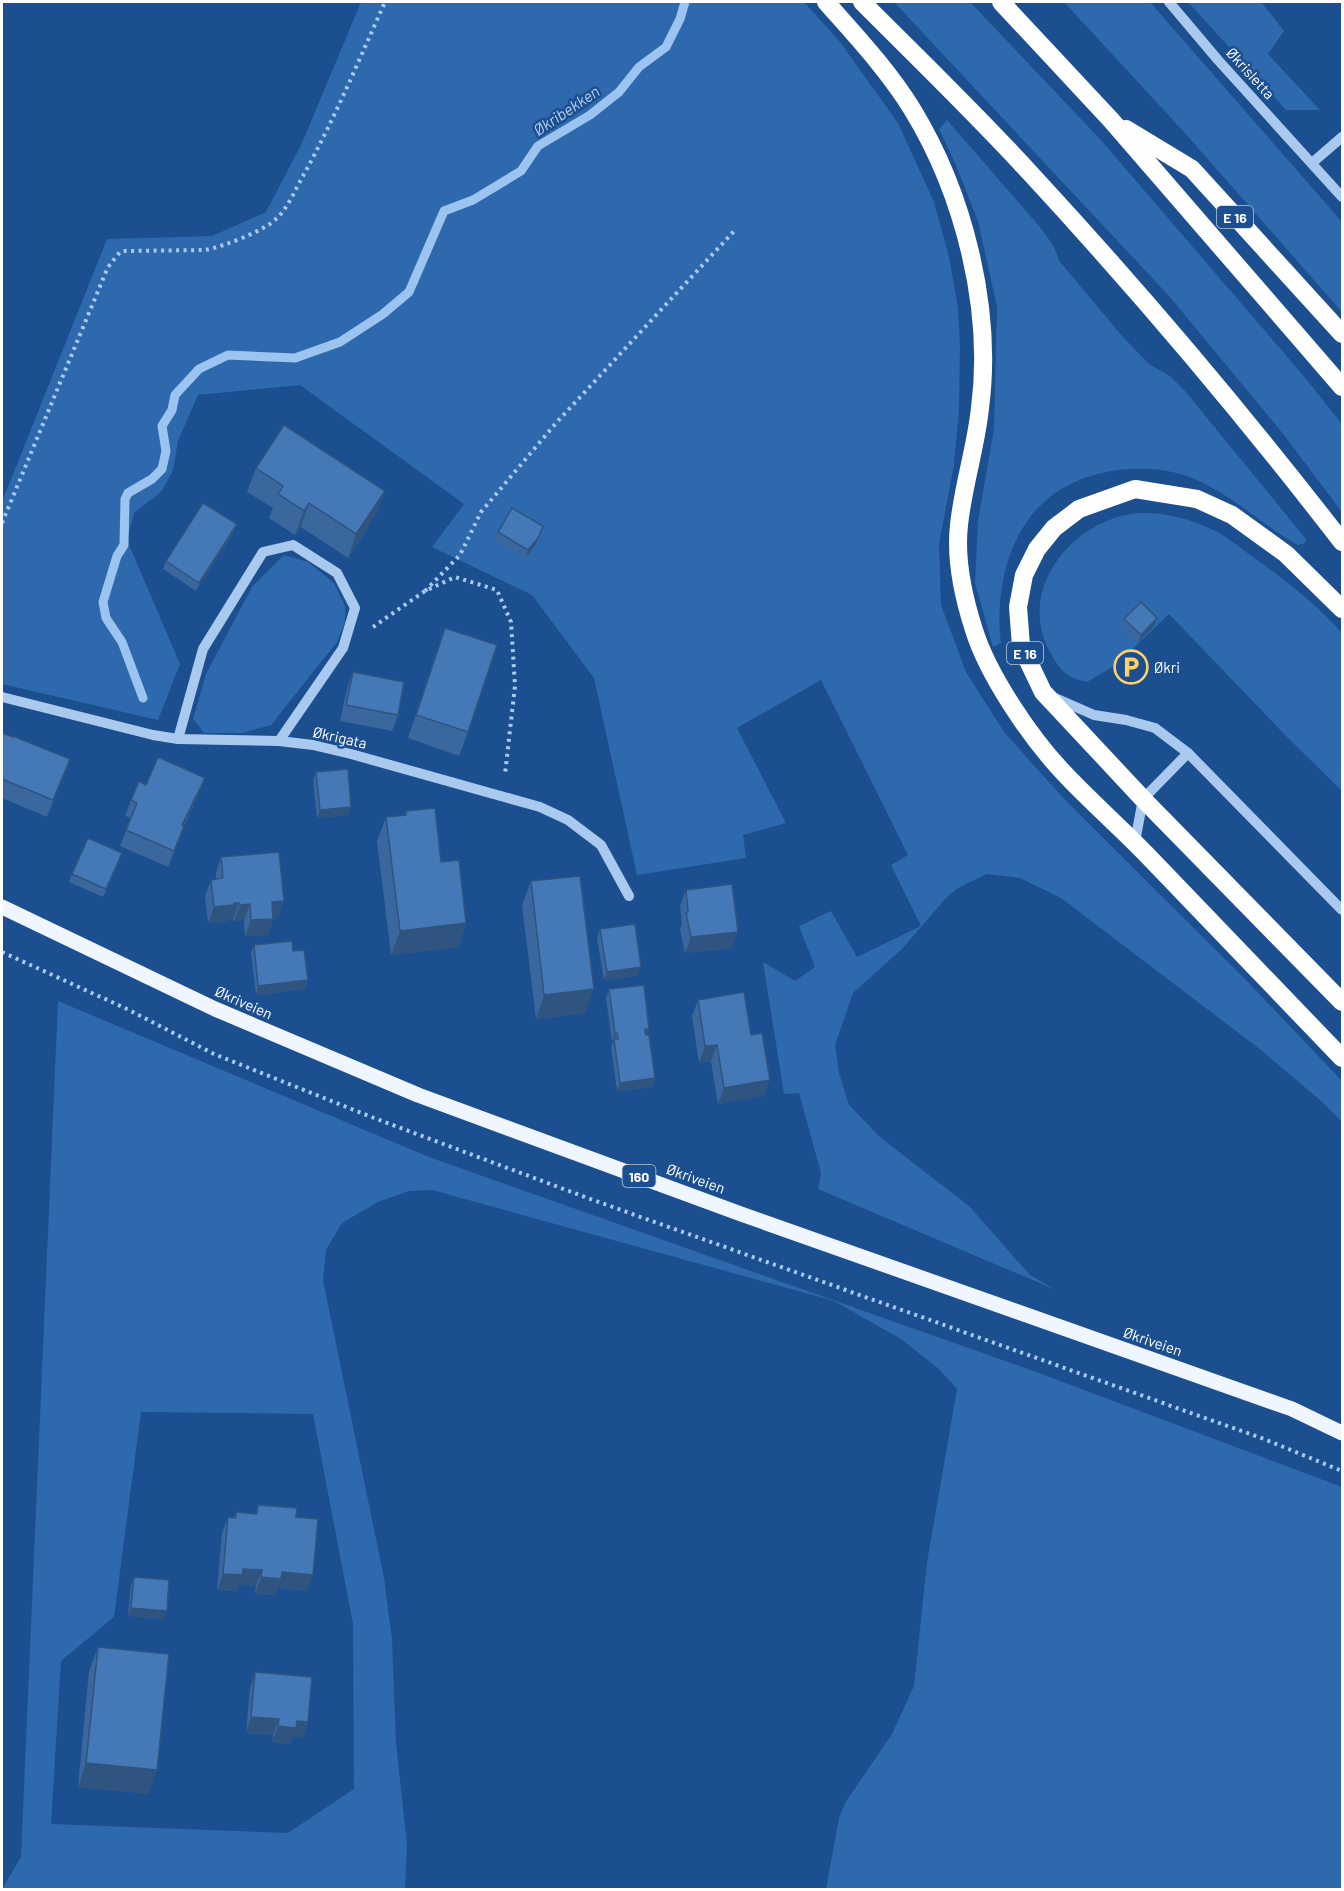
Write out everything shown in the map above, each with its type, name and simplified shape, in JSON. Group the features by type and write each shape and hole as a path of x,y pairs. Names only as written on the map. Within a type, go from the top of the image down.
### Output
{"highway":[{"name":"E 16","path":"826,2 872,53 912,107 939,159 952,190 965,233 981,316 982,393 977,436 959,526 959,565 965,602 988,666 1061,771 1135,842 1342,1058"},
{"path":"862,2 1030,172 1158,315 1342,542"},
{"name":"E 16","path":"1001,2 1111,120 1342,387"},
{"name":"E 16","path":"1111,120 1192,169 1342,334"},
{"name":"E 16","path":"1342,609 1287,554 1232,515 1197,499 1135,489 1079,509 1054,528 1036,549 1024,575 1018,607 1021,646 1043,692 1143,799 1342,1002"}],"main road":[{"name":"Økriveien","path":"2,906 215,1009 418,1095 741,1214 1292,1409 1342,1433"},
{"name":"Økriveien","path":"1292,1409 1342,1420"}],"street":[{"name":"Økrisletta","path":"1169,2 1218,60 1342,197"},
{"path":"1312,163 1342,137"},
{"path":"178,739 203,649 263,552 293,545 337,573 355,608 343,648 279,741"},
{"path":"1043,692 1094,715 1155,728 1188,753 1342,910"},
{"name":"Økrigata","path":"2,697 153,735 178,739 279,741 313,745 540,807 568,820 601,845 630,897"},
{"path":"1135,842 1143,799 1188,753"}],"path":[{"path":"2,523 108,267 120,252 125,251 217,248 269,225 277,218 307,168 339,105 385,2"},
{"path":"425,591 460,555 481,512 556,423 735,231"},
{"path":"343,648 425,591 455,577 497,590 511,622 515,686 502,798"},
{"path":"2,952 127,1010 214,1054 374,1118 593,1200 1264,1439 1342,1471"}],"shaded area":[{"path":"361,2 804,2 840,42 898,123 934,202 949,257 958,308 959,409 954,465 939,544 941,605 966,672 1004,732 1066,801 1245,979 1342,1081 1342,1122 1261,1050 1061,898 1020,878 987,874 958,888 944,900 903,948 853,993 835,1045 839,1073 849,1105 880,1137 969,1206 1030,1275 1056,1290 818,1189 821,1173 799,1093 784,1094 763,962 795,981 815,967 799,926 831,911 857,957 921,926 891,865 908,855 821,680 737,728 786,823 743,835 746,858 637,875 594,678 532,595 432,547 464,504 300,385 198,395 178,441 173,470 162,491 134,513 127,540 180,664 158,720 2,684 2,502 107,239 212,236 266,212 302,143"},
{"path":"894,2 970,2 1100,139 1302,374 1342,424 1342,512 1284,435 1170,297"},
{"path":"1064,2 1150,2 1342,222 1342,312 1184,132"},
{"path":"1188,2 1261,2 1284,31 1268,54 1320,110 1286,110"},
{"path":"947,120 1040,227 1053,245 1060,262 1123,337 1149,364 1170,376 1185,391 1306,539 1305,543 1298,545 1282,536 1222,493 1189,477 1155,469 1138,469 1087,477 1056,492 1030,517 1020,533 1006,568 1002,587 1001,643 993,647 975,583 978,521 994,429 997,307 978,221 939,129"},
{"path":"1139,513 1176,516 1221,534 1298,591 1342,633 1342,791 1169,614 1117,664 1087,682 1064,672 1057,664 1041,628 1040,604 1046,581 1057,560 1073,542 1093,528 1115,518"},
{"path":"284,555 308,562 334,583 345,606 345,622 337,642 271,725 243,733 204,733 193,719 206,674 252,587"},
{"path":"58,1001 429,1157 1039,1373 1342,1487 1342,1889 826,1889 839,1818 845,1803 892,1734 914,1686 927,1562 957,1389 939,1369 901,1339 834,1301 432,1190 409,1191 378,1202 342,1223 326,1250 323,1280 384,1578 392,1639 396,1743 407,1845 405,1889 2,1889 21,1857","holes":["141,1412 313,1414 353,1624 354,1789 288,1833 51,1824 61,1661 114,1617"]}],"building":[{"path":"284,425 385,491 356,534 309,503 304,511 278,494 283,486 256,468"},
{"path":"203,503 237,524 199,583 166,561"},
{"path":"512,508 543,526 538,538 528,550 498,532"},
{"path":"1141,602 1157,618 1141,635 1124,619"},
{"path":"445,628 497,645 468,732 416,715"},
{"path":"353,672 404,682 398,715 346,705"},
{"path":"2,733 70,759 53,800 2,779"},
{"path":"158,757 205,778 182,825 184,826 174,851 126,830 137,803 131,800 139,781 146,785"},
{"path":"348,769 351,807 320,810 316,772"},
{"path":"435,808 441,862 459,860 466,923 400,931 386,817 406,815 406,811"},
{"path":"88,838 122,853 106,889 72,874"},
{"path":"279,852 284,901 272,902 273,919 251,920 250,904 234,903 234,905 214,907 211,880 223,878 221,857"},
{"path":"580,876 594,989 544,995 531,881"},
{"path":"732,884 738,932 691,937 686,913 688,912 686,890"},
{"path":"635,924 641,967 607,972 600,929"},
{"path":"292,941 293,951 304,950 308,980 258,986 254,945"},
{"path":"644,985 649,1029 645,1029 645,1032 649,1035 655,1078 620,1083 614,1039 618,1039 615,1033 609,989"},
{"path":"744,992 751,1035 762,1033 770,1080 724,1088 717,1045 705,1046 698,1000"},
{"path":"258,1505 297,1508 296,1517 318,1519 313,1575 282,1572 281,1579 261,1577 262,1570 243,1569 242,1575 223,1574 228,1517 236,1518 236,1512 257,1514"},
{"path":"134,1577 169,1580 167,1611 131,1608"},
{"path":"98,1647 169,1654 157,1770 86,1763"},
{"path":"255,1672 312,1677 308,1722 297,1721 296,1728 278,1726 279,1719 251,1717"}],"waterway":[{"name":"Økribekken","path":"143,698 122,642 106,618 103,602 117,556 124,545 125,499 128,493 152,479 162,469 166,451 162,426 172,410 175,395 199,369 228,355 295,358 340,342 383,314 409,292 444,211 473,200 521,171 538,146 590,115 619,92 639,67 666,47 680,19 685,2"}],"place":[{"name":"Økri","path":"1131,667"}]}
